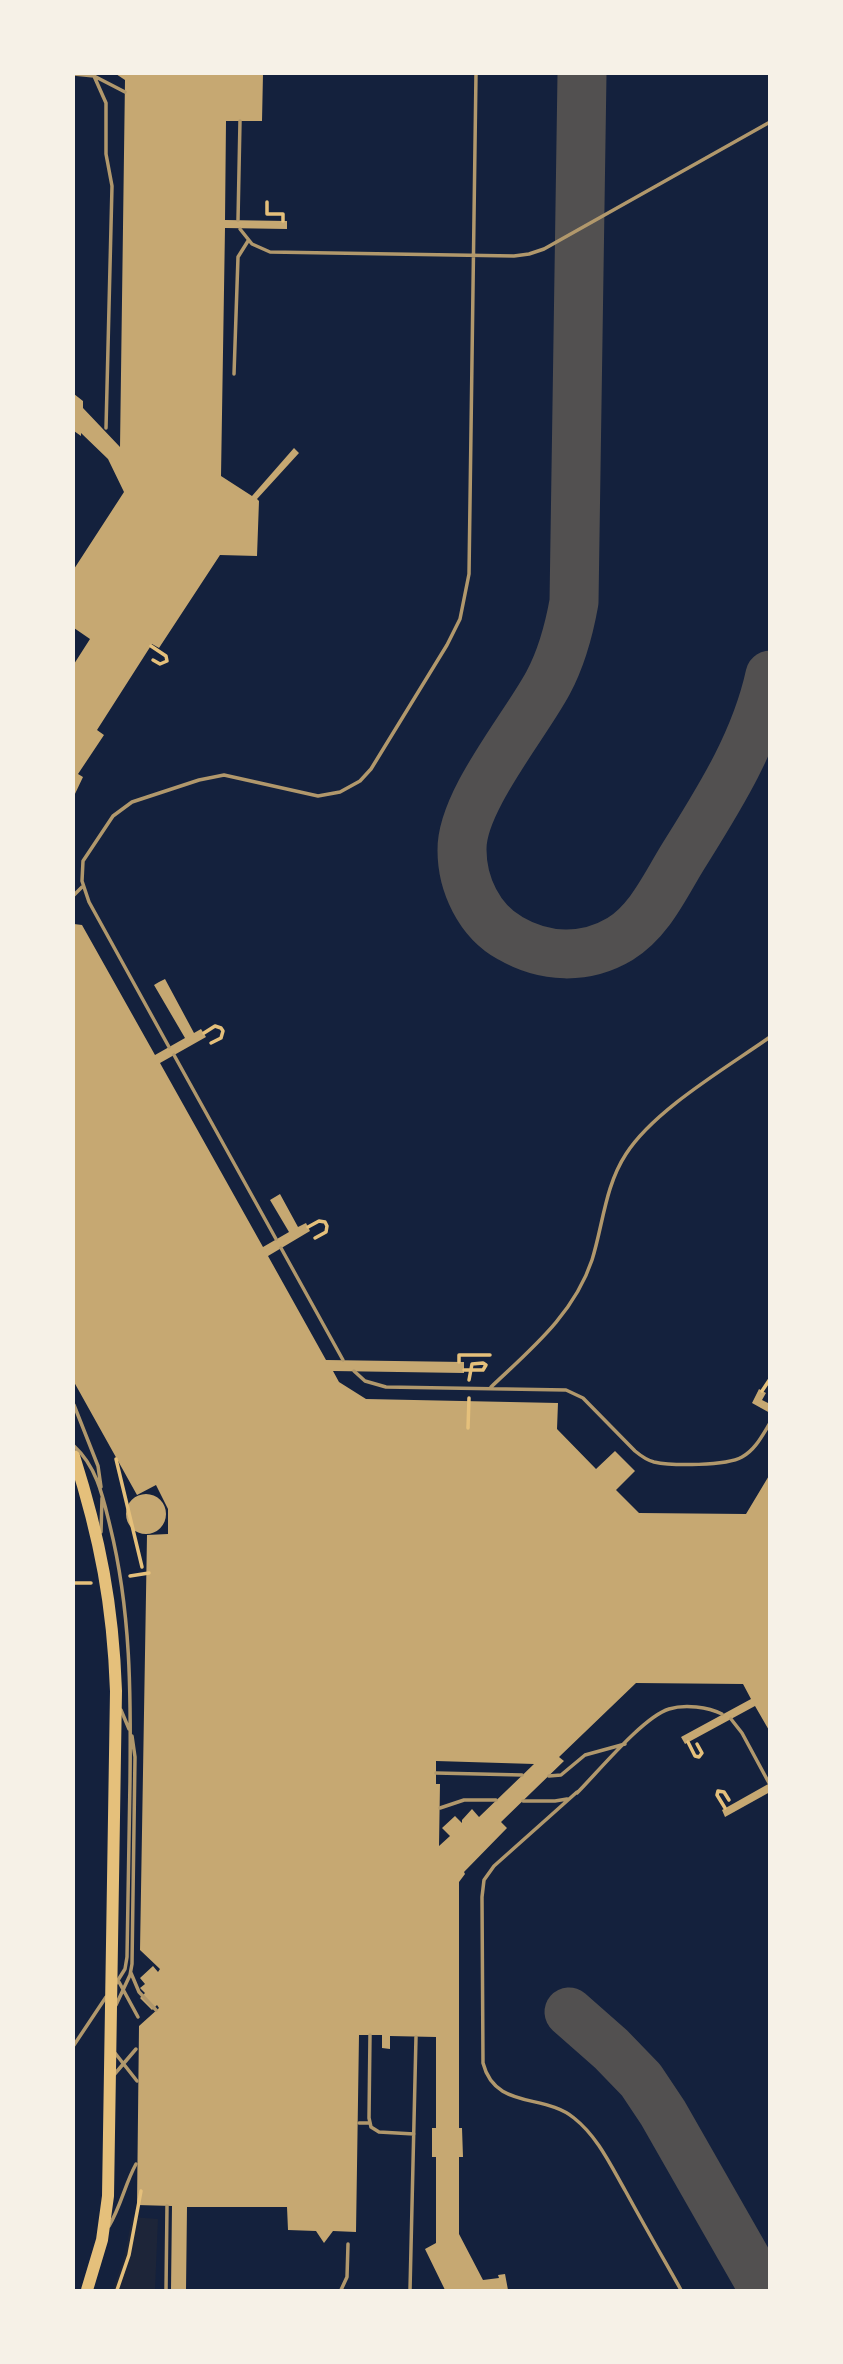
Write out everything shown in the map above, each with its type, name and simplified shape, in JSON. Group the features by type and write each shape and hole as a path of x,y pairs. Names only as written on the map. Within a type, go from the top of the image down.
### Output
{"main road":[{"path":"74,1456 105,1569 114,1639 116,1691 107,2196 102,2240 87,2291"}],"lane":[{"path":"74,74 97,75 125,92"},
{"path":"169,1047 89,902 83,886 83,861 113,816 132,802 199,780 224,775 311,795 332,794 352,787 371,769 460,619 467,589 476,74"},
{"path":"97,75 107,103 106,154 112,186 106,428"},
{"path":"238,220 240,121"},
{"path":"240,229 257,248 270,252 522,256 544,249 769,122"},
{"path":"234,374 237,257 248,241"},
{"path":"74,895 83,886"},
{"path":"489,1388 557,1324 578,1293 592,1261 607,1196 626,1154 659,1116 769,1037"},
{"path":"174,1055 276,1239"},
{"path":"281,1248 343,1360"},
{"path":"354,1371 365,1381 386,1387 537,1388 574,1392 635,1451 651,1461 661,1463 721,1462 738,1459 754,1447 769,1423"},
{"path":"74,1405 99,1473 102,1490 100,1533 105,1569"},
{"path":"74,1446 87,1458 104,1500 128,1622 131,1696 128,1957 133,1981 139,1992 156,2010"},
{"path":"111,2020 130,1975 132,1947 135,1746 116,1691"},
{"path":"681,2291 603,2152 587,2130 563,2110 500,2091 489,2080 483,2063 484,1880 494,1866 577,1792 653,1718 669,1709 699,1708 715,1710 722,1714"},
{"path":"731,1719 742,1733 769,1783"},
{"path":"549,1776 565,1773 585,1755 626,1743"},
{"path":"436,1773 522,1775"},
{"path":"523,1801 562,1801 577,1792"},
{"path":"440,1808 464,1800 496,1800"},
{"path":"74,2045 120,1979 128,1957"},
{"path":"112,1971 138,2017"},
{"path":"370,2035 370,2123 376,2132 414,2134"},
{"path":"410,2291 415,2037"},
{"path":"110,2046 137,2081"},
{"path":"109,2080 136,2049"},
{"path":"359,2123 370,2123"},
{"path":"102,2240 121,2205 124,2186 136,2164"},
{"path":"166,2291 167,2206"},
{"path":"341,2291 347,2277 348,2244"}],"path":[{"path":"267,202 267,214 283,214 283,221"},
{"path":"150,646 166,656 167,662 160,664 153,660"},
{"path":"204,1033 215,1026 221,1027 222,1038 211,1044"},
{"path":"308,1227 319,1221 325,1222 326,1232 315,1238"},
{"path":"459,1362 459,1355 490,1355"},
{"path":"464,1370 486,1368 485,1364 473,1363"},
{"path":"762,1391 769,1379"},
{"path":"116,1459 142,1567"},
{"path":"74,1583 94,1583"},
{"path":"688,1742 695,1756 699,1757 702,1753 698,1744"},
{"path":"725,1808 717,1796 718,1791 724,1792 729,1800"},
{"path":"117,2291 129,2255 141,2192"}],"shaded area":[{"path":"132,2217 158,2219 155,2290 113,2290 125,2254"}],"building":[{"path":"116,74 263,74 262,121 226,121 225,220 287,221 287,229 225,228 221,476 252,496 294,448 299,453 257,499 257,556 220,555 159,648 152,644 97,730 104,735 78,774 83,777 74,796 74,664 90,639 74,628 74,569 124,492 108,459 81,433 81,436 74,431 74,394 83,401 83,408 120,447 125,80"},
{"path":"74,924 82,925 155,1055 185,1038 154,985 165,979 194,1033 201,1029 206,1037 160,1063 263,1247 289,1232 270,1200 280,1194 298,1227 306,1223 310,1231 268,1256 326,1360 464,1362 464,1373 333,1371 339,1382 366,1399 558,1403 557,1429 596,1469 615,1451 635,1471 616,1490 639,1513 746,1514 770,1474 770,1732 755,1706 685,1744 681,1737 751,1699 743,1684 636,1683 559,1757 564,1761 501,1822 507,1828 464,1872 459,1882 459,2128 462,2128 463,2157 459,2157 459,2234 483,2280 499,2278 498,2275 505,2274 508,2290 445,2290 425,2249 436,2243 436,2157 432,2157 432,2128 436,2128 436,2037 390,2036 390,2049 382,2048 382,2035 359,2035 356,2232 333,2231 324,2243 316,2231 288,2230 287,2207 187,2207 186,2290 171,2290 172,2206 137,2205 139,2026 159,2008 157,2005 152,2010 140,1998 145,1993 140,1988 145,1984 140,1978 153,1966 158,1972 160,1969 140,1950 147,1535 168,1534 168,1509 156,1485 137,1495 74,1382","holes":["436,1761 534,1764 479,1817 472,1809 462,1823 455,1816 442,1828 450,1836 439,1846 440,1784 436,1784"]},
{"path":"759,1389 766,1393 762,1400 770,1404 770,1413 752,1403"},
{"path":"146,1494 154,1495 160,1500 165,1506 165,1522 160,1528 154,1533 146,1534 138,1533 132,1528 127,1522 126,1514 127,1506 132,1500 138,1495"},
{"path":"770,1783 770,1792 725,1817 722,1810"}],"taxiway":[{"path":"582,74 574,602 570,623 553,673 483,787 464,831 462,850 465,876 474,900 489,922 523,945 565,954 593,951 630,932 655,903 733,772 755,725 770,675"},
{"path":"569,2012 641,2080 663,2113 764,2290"}]}
